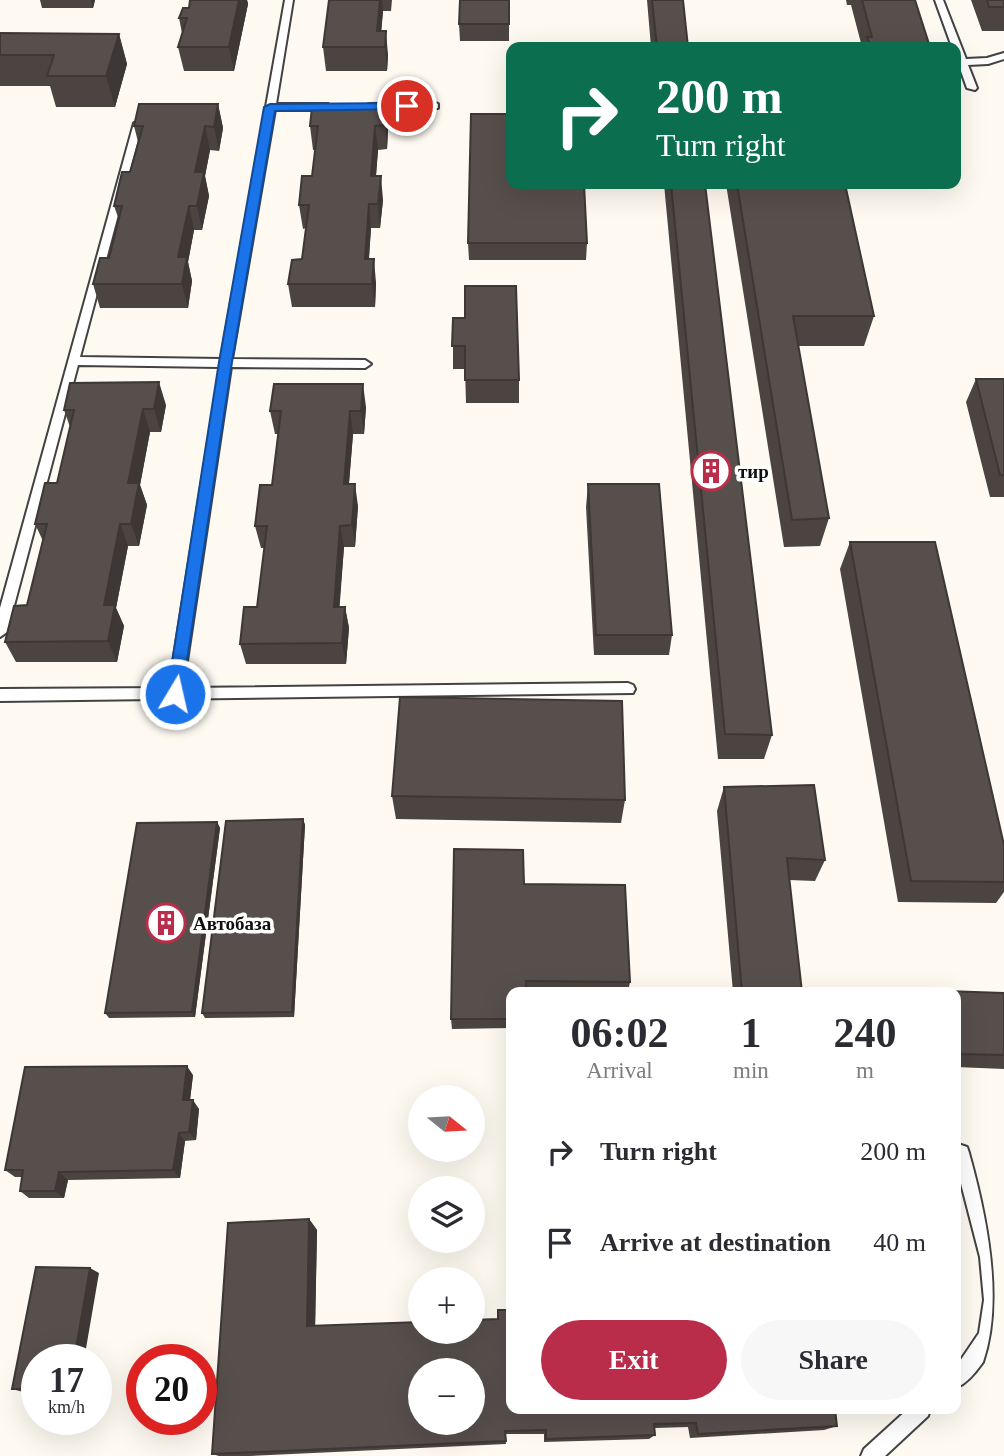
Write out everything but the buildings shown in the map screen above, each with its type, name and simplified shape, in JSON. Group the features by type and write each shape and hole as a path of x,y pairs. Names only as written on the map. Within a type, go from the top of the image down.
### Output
{"lane":[{"path":"175,694 226,362 289,0"},
{"path":"939,0 955,42"},
{"path":"972,88 962,62 988,61 1004,56"},
{"path":"352,107 435,106"},
{"path":"270,107 339,107"},
{"path":"0,632 137,125"},
{"path":"73,361 365,364"},
{"path":"0,695 628,690"},
{"path":"961,1153 990,1270 992,1321 974,1363 961,1375"},
{"path":"871,1456 916,1414"}],"place":[{"name":"тир","path":"711,471"},
{"name":"Автобаза","path":"166,923"}],"route":[{"path":"175,694 226,362 270,107 407,106"}]}
